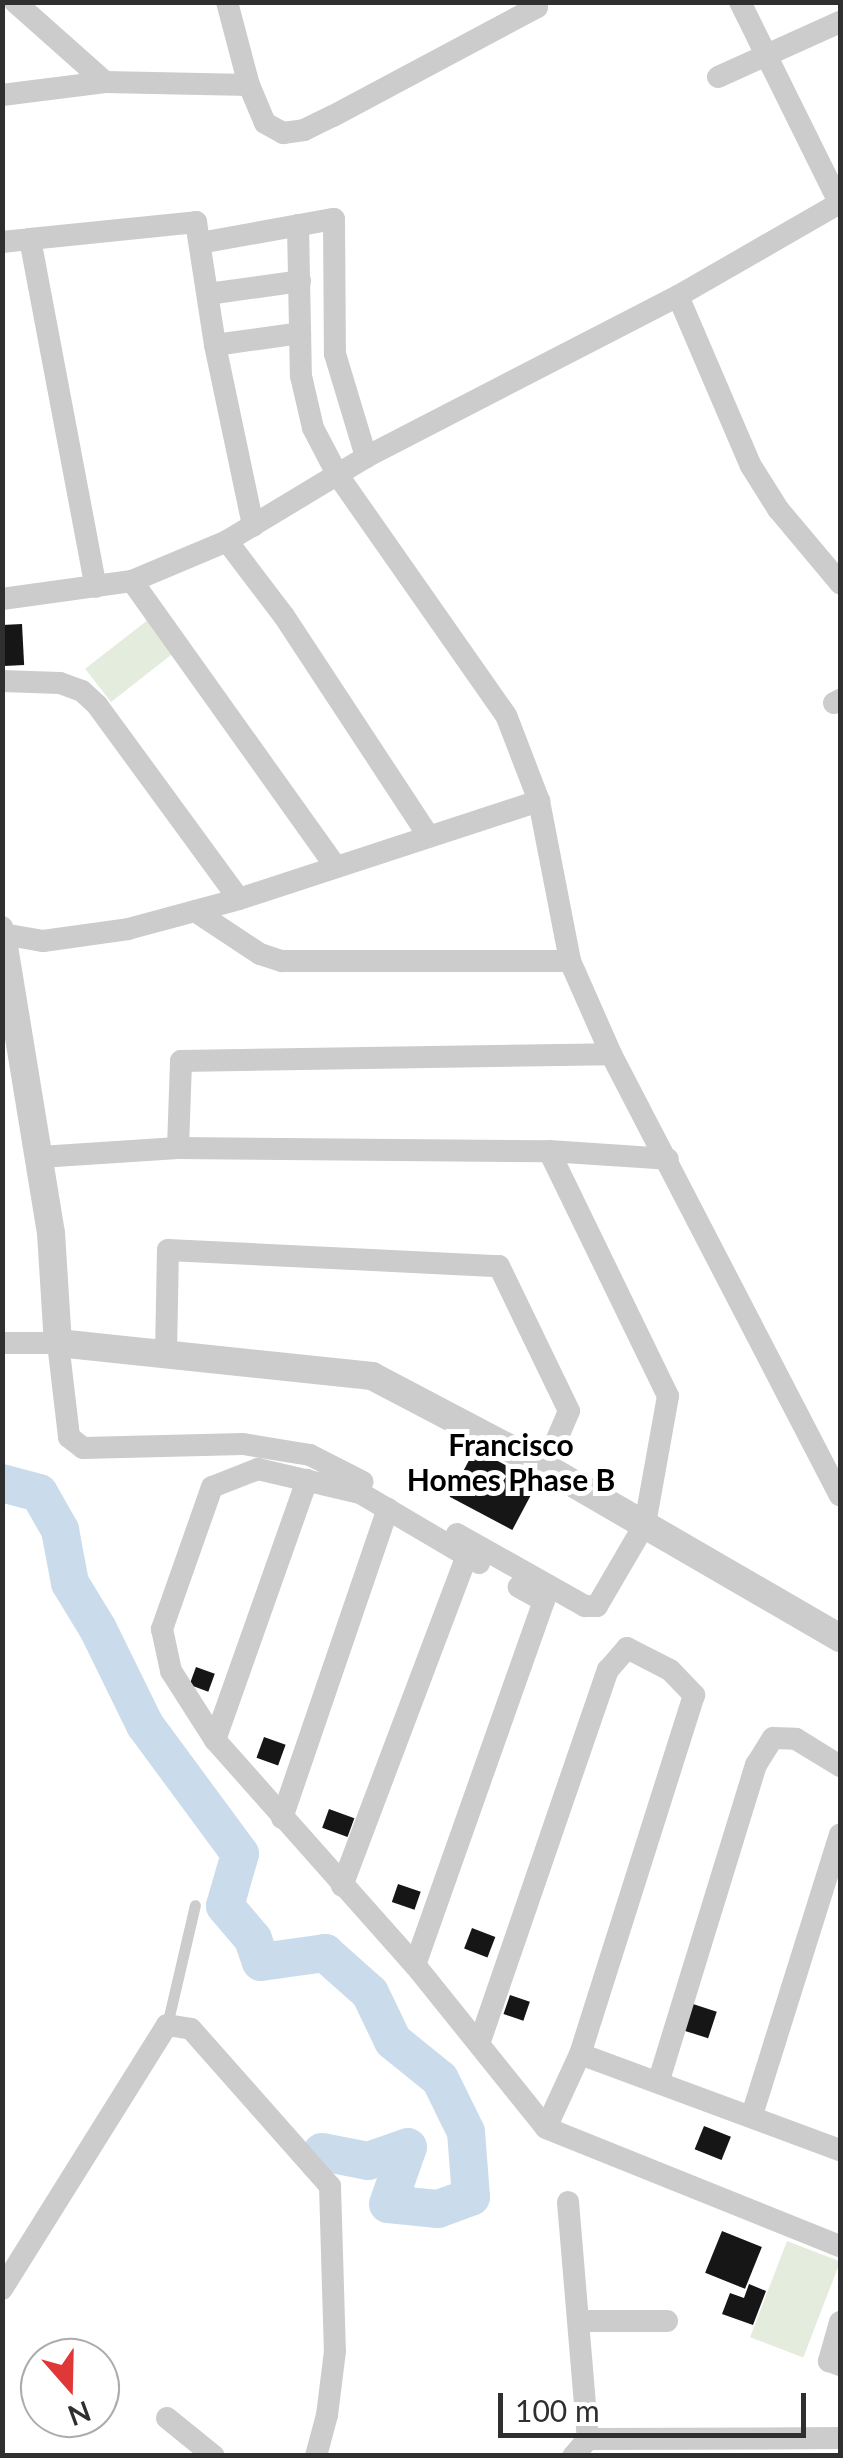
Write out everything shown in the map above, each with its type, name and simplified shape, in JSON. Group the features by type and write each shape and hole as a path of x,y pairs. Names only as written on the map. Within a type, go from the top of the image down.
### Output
{"street":[{"path":"15,2 105,82"},
{"path":"227,2 249,85 265,123 283,133 304,130 538,4"},
{"path":"2,599 132,582 227,541 366,457 678,296 840,203 740,2"},
{"path":"718,76 840,22"},
{"path":"2,94 105,82 249,85"},
{"path":"200,243 334,219 335,354 366,457"},
{"path":"2,242 196,222 215,345 252,526"},
{"path":"298,225 306,403 337,474 506,715 539,801 570,960 611,1054 840,1495"},
{"path":"30,239 96,588"},
{"path":"208,294 300,281"},
{"path":"678,296 751,466 778,509 840,583"},
{"path":"215,345 300,333"},
{"path":"227,541 284,616 429,837"},
{"path":"132,582 336,867"},
{"path":"2,681 60,683 82,691 98,705 239,899"},
{"path":"539,801 239,899 128,929 43,941 3,931 51,1233 58,1343 74,1444 83,1448 242,1444 310,1456 585,1606 597,1606 645,1524 668,1396 549,1151"},
{"path":"195,911 260,954 282,961 570,960"},
{"path":"178,1148 181,1061 611,1054"},
{"path":"40,1157 178,1148 549,1151 668,1159"},
{"path":"166,1353 168,1250 498,1266 569,1412 545,1467"},
{"path":"2,1344 58,1343 372,1376 545,1467 840,1638"},
{"path":"416,1966 544,1601 360,1493 258,1469 212,1487 162,1629 171,1671 215,1740 416,1966 546,2128 840,2246"},
{"path":"215,1740 307,1480"},
{"path":"282,1818 388,1510"},
{"path":"342,1886 466,1556"},
{"path":"479,2044 608,1670 627,1648 670,1670 694,1695 580,2054 546,2128"},
{"path":"658,2080 756,1766 773,1738 796,1740 840,1766"},
{"path":"752,2115 840,1834"},
{"path":"2,2290 168,2025 191,2029 330,2186 335,2351 327,2415 316,2456"},
{"path":"580,2054 840,2150"},
{"path":"568,2202 580,2321 581,2447 840,2438"},
{"path":"580,2321 667,2321"},
{"path":"840,2322 828,2362 840,2366"},
{"path":"168,2418 214,2456"}],"lane":[{"path":"168,2025 196,1905"}],"shaded area":[{"path":"149,619 175,652 111,702 85,669"},
{"path":"787,2241 840,2261 803,2358 750,2337"}],"building":[{"path":"22,624 24,665 4,666 2,625"},
{"path":"475,1449 538,1482 512,1530 450,1497"},
{"path":"196,1667 215,1674 208,1692 190,1685"},
{"path":"264,1737 286,1745 278,1766 256,1758"},
{"path":"329,1809 354,1818 348,1837 322,1828"},
{"path":"398,1884 421,1892 415,1910 392,1902"},
{"path":"472,1928 495,1937 487,1957 464,1949"},
{"path":"510,1995 530,2002 523,2021 503,2014"},
{"path":"693,2004 717,2012 708,2038 684,2031"},
{"path":"704,2126 731,2137 722,2160 695,2149"},
{"path":"722,2231 762,2247 745,2289 705,2273"},
{"path":"749,2284 766,2291 753,2325 722,2314 730,2293 744,2298"}],"waterway":[{"path":"2,1483 39,1493 60,1530 70,1583 98,1629 145,1725 240,1854 225,1906 253,1939 261,1962 325,1953 370,1993 393,2041 440,2079 466,2132 471,2197 438,2209 388,2204 408,2147 368,2161 322,2152"}],"district":[{"name":"Francisco Homes Phase B","path":"511,1461"}]}
